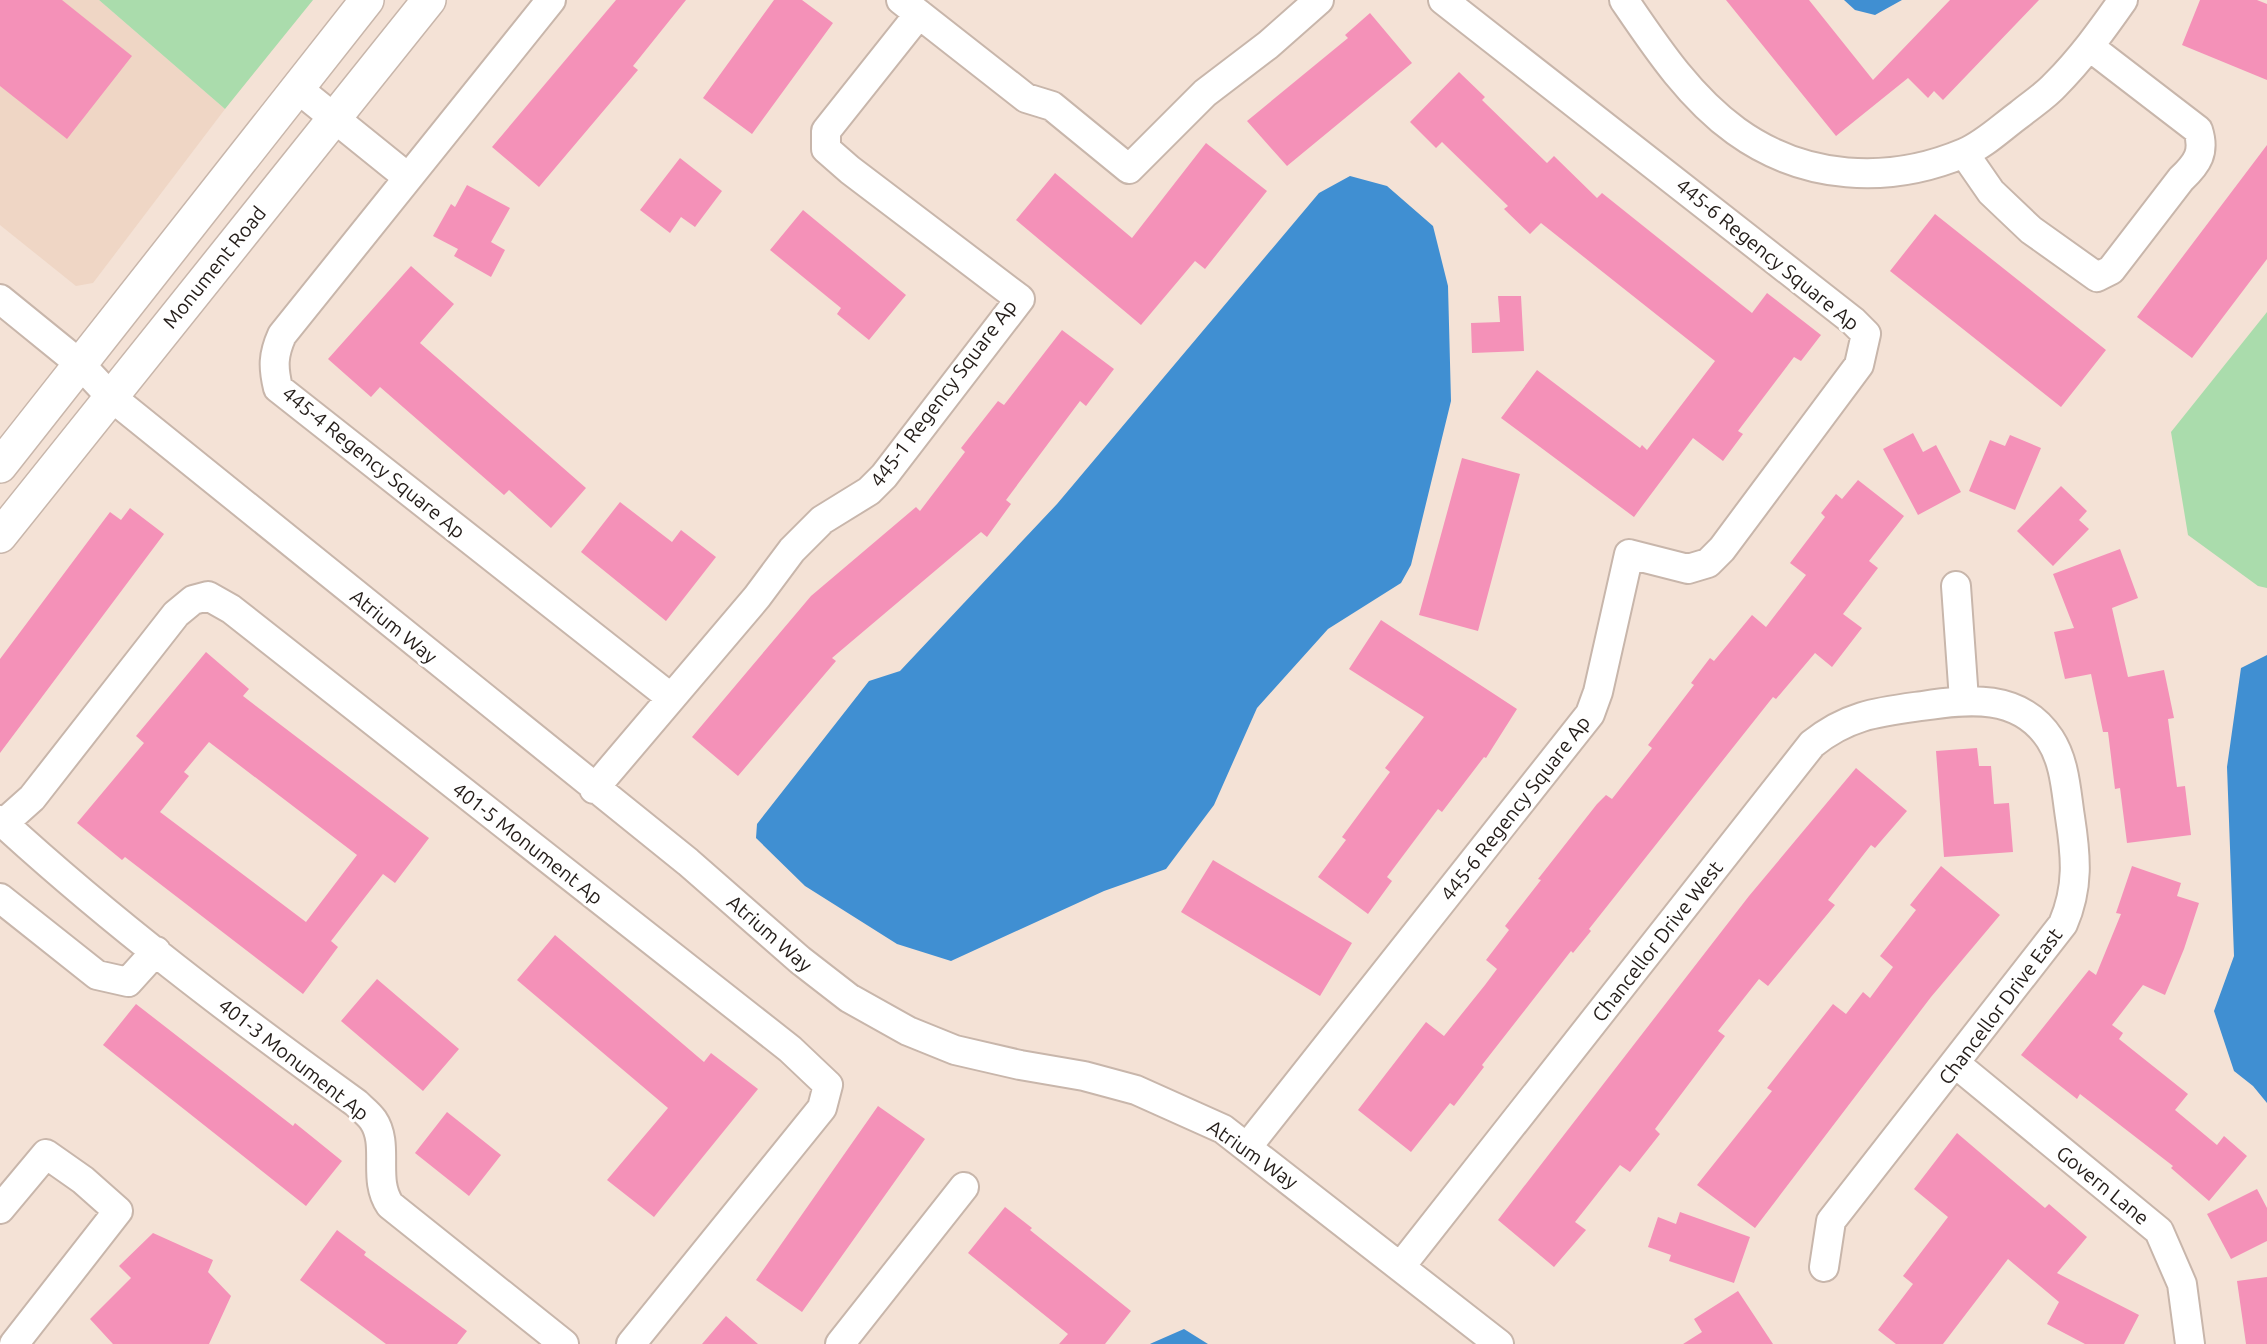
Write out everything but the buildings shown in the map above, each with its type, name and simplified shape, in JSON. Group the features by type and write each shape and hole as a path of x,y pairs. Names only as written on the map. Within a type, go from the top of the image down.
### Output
{"main road":[{"path":"0,466 367,0"},
{"name":"Monument Road","path":"0,536 429,0"}],"street":[{"name":"445-4 Regency Square Ap","path":"550,0 406,176 282,335 274,354 278,388 670,697"},
{"path":"910,7 1026,98 1052,106 1129,169 1205,93 1268,45 1319,0"},
{"name":"445-6 Regency Square Ap","path":"1248,1146 1590,714 1598,692 1629,554 1688,569 1708,563 1722,549 1859,365 1866,334 1853,321 1643,154 1443,0"},
{"path":"1624,0 1659,50 1693,92 1735,130 1772,152 1815,168 1854,175 1899,171 1964,153 1985,141 2054,87 2090,47 2123,0"},
{"name":"445-1 Regency Square Ap","path":"594,789 757,597 792,550 822,520 869,491 884,476 1020,299 850,171 826,149 826,131 910,7"},
{"path":"1964,153 1991,192 2031,230 2097,277 2111,270 2181,179 2194,167 2202,145 2198,130 2090,47"},
{"path":"297,88 406,176"},
{"name":"Atrium Way","path":"0,299 80,364 110,396 594,789 688,862 800,960 849,998 908,1031 955,1050 1084,1076 1136,1090 1189,1111 1223,1129 1248,1146 1499,1344"},
{"path":"1956,586 1964,699"},
{"name":"401-5 Monument Ap","path":"2,821 32,798 176,614 193,600 208,596 231,609 790,1049 828,1085 822,1108 631,1344"},
{"name":"Chancellor Drive East","path":"1824,1267 1831,1221 1956,1064 2063,924 2072,902 2077,878 2076,853 2061,761 2049,738 2031,719 2009,706 1984,700 1964,699"},
{"name":"Chancellor Drive West","path":"1401,1266 1812,744 1831,728 1853,718 1964,699"},
{"name":"401-3 Monument Ap","path":"2,821 39,857 156,951 362,1109 373,1120 380,1142 382,1193 390,1206 564,1344"},
{"path":"0,898 98,975 128,982 156,951"},
{"name":"Govern Lane","path":"1956,1064 2159,1231 2182,1284 2190,1344"},
{"path":"0,1209 46,1154 83,1180 118,1211 14,1344"},
{"path":"840,1344 964,1187"}],"shaded area":[{"path":"0,0 99,0 225,109 93,283 76,286 0,225"}],"green space":[{"path":"99,0 313,0 225,109"},
{"path":"2267,312 2267,588 2258,586 2188,535 2171,432"}],"water":[{"path":"1844,0 1902,0 1875,15 1855,10"},
{"path":"1350,176 1387,186 1433,226 1448,286 1451,401 1411,565 1401,583 1328,629 1257,708 1214,805 1166,869 1104,891 951,961 897,944 805,886 756,838 757,824 869,681 900,671 1057,504 1319,193"},
{"path":"2267,655 2267,1103 2253,1086 2234,1071 2214,1011 2234,956 2227,767 2241,668"},
{"path":"1184,1329 1208,1344 1150,1344 1152,1343"}]}
